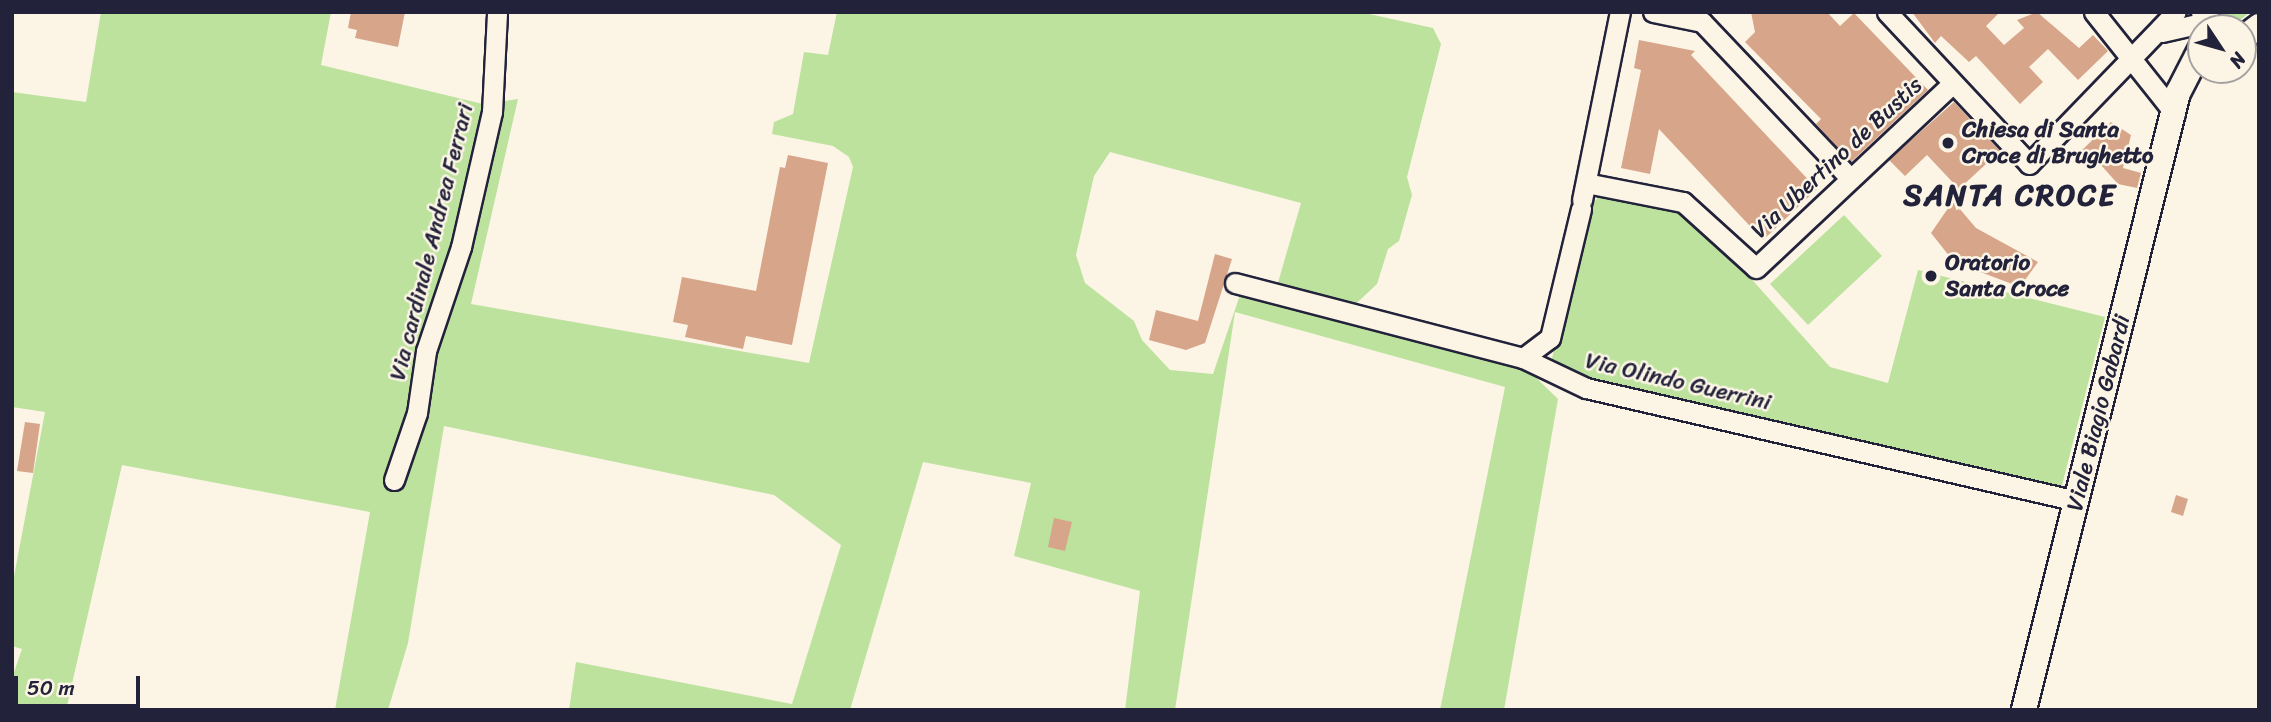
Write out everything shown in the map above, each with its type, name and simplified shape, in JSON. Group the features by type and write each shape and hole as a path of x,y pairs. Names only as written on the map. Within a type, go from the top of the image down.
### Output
{"street":[{"name":"Via cardinale Andrea Ferrari","path":"394,480 416,413 426,351 461,247 492,112 497,12"},
{"path":"1523,358 1550,338 1583,197 1620,12"},
{"path":"1653,12 1702,22 1851,179"},
{"path":"1887,12 2029,164 2161,33 2176,12"},
{"path":"2094,12 2175,116"},
{"path":"2161,33 2187,27"},
{"name":"Viale Biagio Gabardi","path":"2024,710 2175,116 2181,83 2187,72"},
{"name":"Via Ubertino de Bustis","path":"1583,197 1683,202 1756,268 1953,83"},
{"name":"Viale Biagio Gabardi","path":"2175,116 2197,84"},
{"name":"Via Olindo Guerrini","path":"1235,283 1523,358 1586,388 2077,501"}],"green space":[{"path":"101,12 331,12 321,65 483,104 518,99 471,304 809,363 853,167 849,157 833,146 772,134 774,122 793,114 804,52 828,55 837,12 1360,12 1433,28 1441,44 1407,177 1412,195 1399,241 1388,249 1377,284 1345,314 1525,367 1558,399 1504,710 1440,710 1505,387 1235,312 1175,710 1125,710 1140,591 1014,556 1031,483 923,462 850,710 569,710 576,662 792,704 841,545 774,495 444,426 408,643 388,710 335,710 370,512 122,465 66,710 12,710 12,678 22,649 12,646 12,587 45,412 12,407 12,92 86,102","holes":["1110,152 1301,203 1273,300 1241,292 1213,374 1170,370 1142,340 1134,321 1085,283 1076,255 1094,176"]},
{"path":"2218,12 2250,12 2248,14"},
{"path":"1604,191 1689,209 1830,367 1888,383 1918,270 2105,317 2060,493 1677,399 1574,380 1550,367 1586,211"},
{"path":"1844,215 1882,256 1808,325 1770,284"}],"building":[{"path":"351,12 405,12 398,47 355,38 357,30 348,28"},
{"path":"1751,12 1827,12 1840,26 1854,13 1928,90 1851,162 1816,124 1821,119 1745,42 1755,32"},
{"path":"1912,12 2000,12 1986,26 2004,45 2024,28 2017,20 2037,12 2079,48 2093,35 2108,51 2078,80 2048,49 2029,67 2043,82 2020,104 1976,56 1969,62 1941,36 1935,43"},
{"path":"1639,40 1695,51 1691,55 1817,189 1763,240 1659,129 1650,174 1621,168 1641,70 1634,68"},
{"name":"Chiesa di Santa Croce di Brughetto","path":"1954,102 2000,151 1959,189 1927,155 1905,176 1889,160"},
{"path":"2111,122 2131,135 2123,168 2141,173 2137,188 2118,184 2100,164 2094,170 2078,154"},
{"path":"788,155 828,163 792,345 746,336 743,349 685,337 688,325 673,322 682,277 756,291 780,167 785,168"},
{"path":"1953,201 1976,228 2038,262 2020,287 1954,262 1931,233"},
{"path":"1215,254 1232,259 1205,343 1186,350 1149,340 1156,310 1198,321"},
{"path":"25,422 40,424 33,473 17,471"},
{"path":"2176,495 2188,499 2183,516 2171,512"},
{"path":"1054,518 1072,522 1065,551 1048,547"}],"place":[{"name":"Chiesa di Santa Croce di Brughetto","path":"1948,143"},
{"name":"Oratorio Santa Croce","path":"1931,276"}],"district":[{"name":"SANTA CROCE","path":"2010,195"}]}
